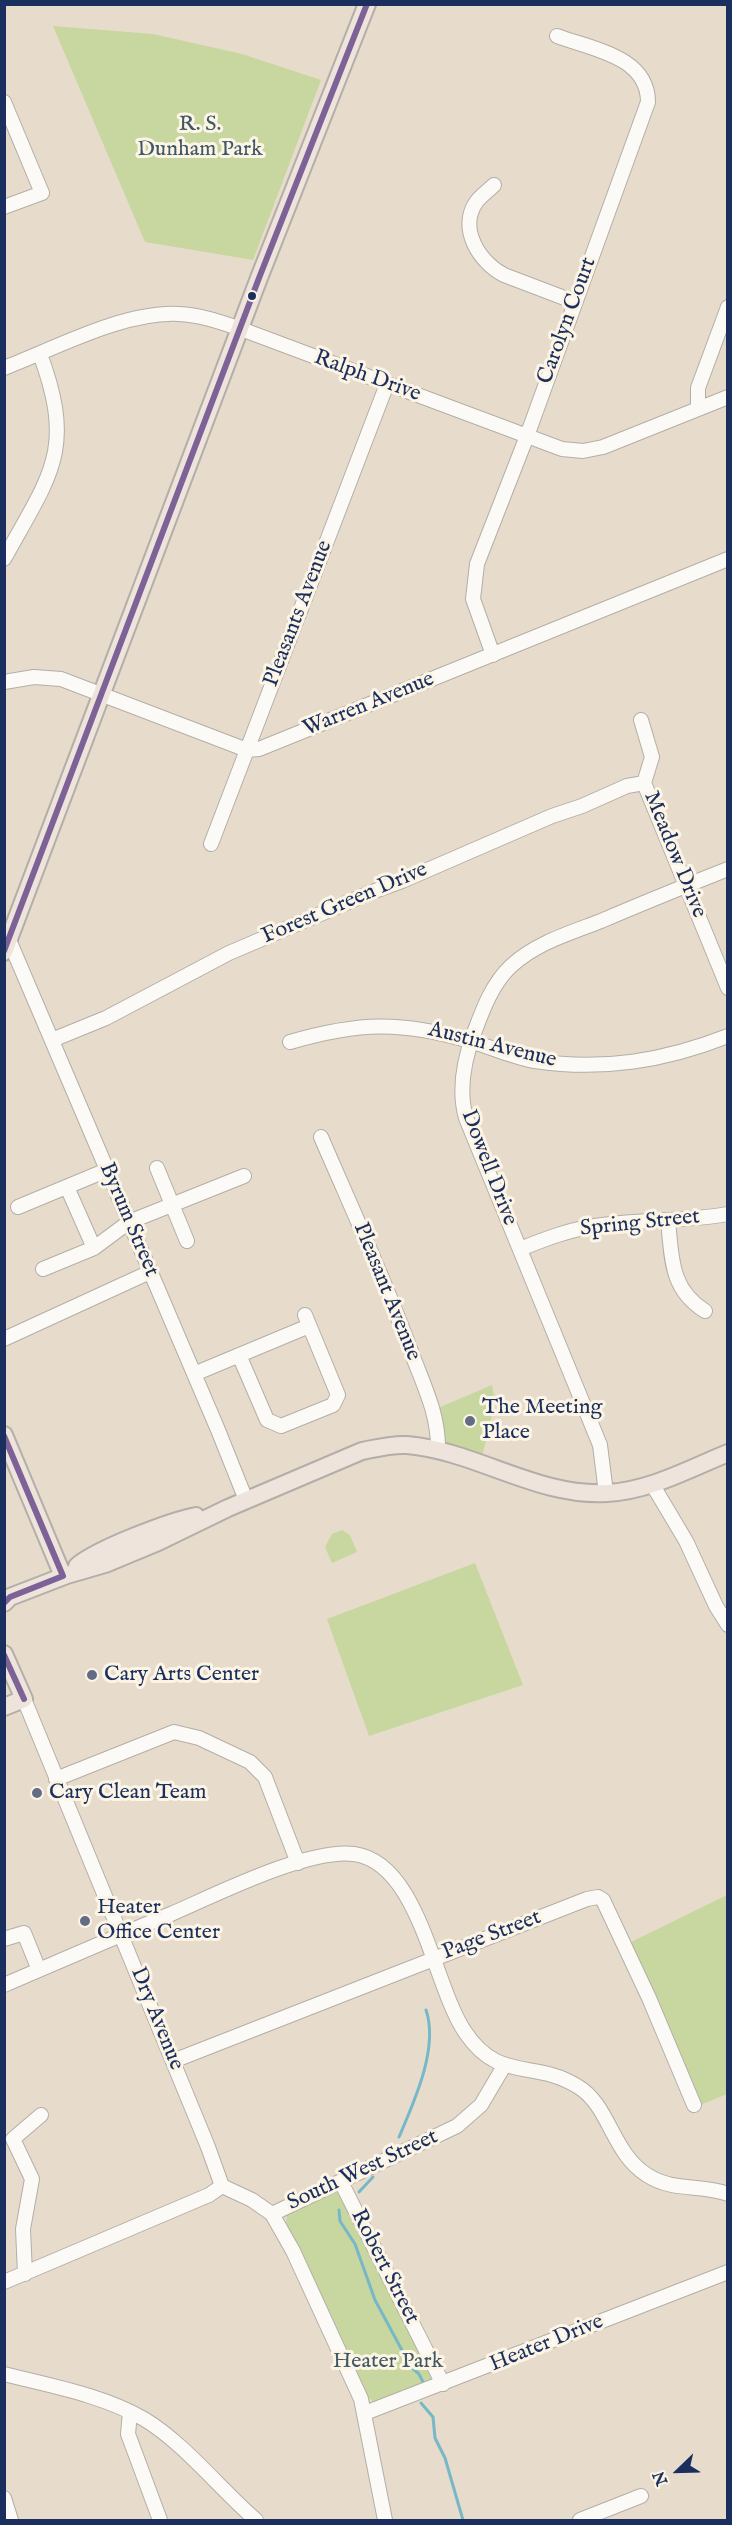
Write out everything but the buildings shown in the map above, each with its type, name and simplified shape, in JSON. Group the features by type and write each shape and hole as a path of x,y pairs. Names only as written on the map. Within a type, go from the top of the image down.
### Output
{"main road":[{"path":"7,946 335,82 367,4"},
{"path":"4,1435 65,1576"},
{"path":"4,1603 10,1597 105,1564 158,1542 228,1508 362,1451 407,1445 438,1451 551,1486 578,1492 606,1494 625,1492 652,1484 728,1453"},
{"name":"Dry Avenue","path":"4,1654 24,1699"},
{"path":"4,1707 24,1699"}],"street":[{"name":"Carolyn Court","path":"493,655 473,599 477,564 527,436 646,112 648,94 642,76 629,64 557,36"},
{"path":"4,102 42,193 4,207"},
{"path":"494,185 477,200 471,217 473,241 480,257 494,270 504,275 575,302"},
{"path":"698,409 698,388 728,307"},
{"name":"Ralph Drive","path":"4,368 118,324 151,315 194,315 241,329 562,449 593,450 728,397"},
{"path":"4,559 44,488 55,459 58,419 53,394 39,354"},
{"name":"Pleasants Avenue","path":"212,844 387,384"},
{"name":"Warren Avenue","path":"247,750 269,747 728,559"},
{"path":"4,682 34,676 52,678 103,694 247,750"},
{"name":"Meadow Drive","path":"641,720 652,757 644,783 728,988"},
{"name":"Forest Green Drive","path":"52,1040 106,1018 229,953 552,816 582,806 627,786 644,783"},
{"name":"Dowell Drive","path":"606,1494 600,1445 464,1108 464,1073 471,1041 492,989 503,974 523,956 556,939 728,869"},
{"name":"Byrum Street","path":"7,946 52,1040 246,1500"},
{"name":"Austin Avenue","path":"290,1042 349,1028 390,1025 424,1029 532,1060 557,1064 607,1064 667,1057 728,1036"},
{"name":"Pleasant Avenue","path":"321,1137 389,1293 432,1403 438,1427 438,1451"},
{"path":"158,1168 187,1241"},
{"path":"18,1207 107,1170"},
{"path":"43,1269 93,1248 129,1222 243,1176"},
{"path":"68,1187 93,1248"},
{"name":"Spring Street","path":"520,1249 556,1235 593,1226 728,1214"},
{"path":"668,1221 673,1267 677,1279 683,1292 705,1311"},
{"path":"4,1339 150,1272"},
{"path":"194,1374 239,1355 307,1320 338,1395 333,1405 281,1426 273,1424 267,1420 239,1355"},
{"path":"652,1484 686,1541 716,1606 728,1625"},
{"name":"Dry Avenue","path":"24,1699 222,2186"},
{"path":"57,1779 174,1732 199,1738 250,1762 265,1777 298,1863"},
{"path":"4,1985 240,1884 298,1863 344,1854 361,1855 380,1865 393,1876 405,1894 463,2030 486,2056 504,2066 554,2075 586,2092 597,2105 628,2159 647,2175 672,2186 716,2190 728,2194"},
{"name":"Page Street","path":"172,2061 587,1899 601,1897 644,1988 694,2105"},
{"path":"4,1939 24,1933 39,1970"},
{"name":"South West Street","path":"222,2186 252,2200 272,2214 457,2126 481,2105 504,2066"},
{"path":"25,2274 23,2229 32,2179 13,2139 41,2115"},
{"name":"Robert Street","path":"342,2182 444,2384"},
{"path":"4,2282 209,2195 222,2186"},
{"path":"272,2214 305,2276 350,2373 365,2413 385,2520"},
{"name":"Heater Drive","path":"365,2413 728,2272"},
{"path":"4,2374 108,2402 130,2412 166,2435 256,2520"},
{"path":"130,2412 128,2434 160,2520"},
{"path":"580,2520 641,2496"},
{"path":"4,2498 11,2520"}],"green space":[{"name":"R. S. Dunham Park","path":"53,26 153,34 242,54 321,80 253,260 145,242"},
{"path":"492,1385 495,1402 482,1457 446,1446 438,1408"},
{"path":"342,1530 350,1535 357,1552 332,1563 325,1547 332,1534"},
{"path":"475,1563 523,1685 369,1736 327,1619"},
{"path":"727,1895 727,2094 693,2108 623,1946"},
{"name":"Heater Park","path":"334,2191 340,2192 435,2380 375,2403 365,2395 286,2223 287,2214"}],"waterway":[{"path":"399,2137 418,2091 427,2058 429,2025 426,2010"},
{"path":"359,2192 373,2177"},
{"path":"339,2210 340,2221 355,2244 375,2300 411,2367 419,2374 423,2382"},
{"path":"421,2403 433,2417 435,2438 445,2458 463,2520"}],"transit line":[{"path":"4,951 259,278 367,4"},
{"path":"4,1436 63,1576"},
{"path":"4,1603 10,1597 63,1576"},
{"path":"4,1655 24,1699"}],"place":[{"name":"The Meeting Place","path":"470,1421"},
{"name":"Cary Arts Center","path":"92,1675"},
{"name":"Cary Clean Team","path":"37,1793"},
{"name":"Heater Office Center","path":"85,1921"}]}
